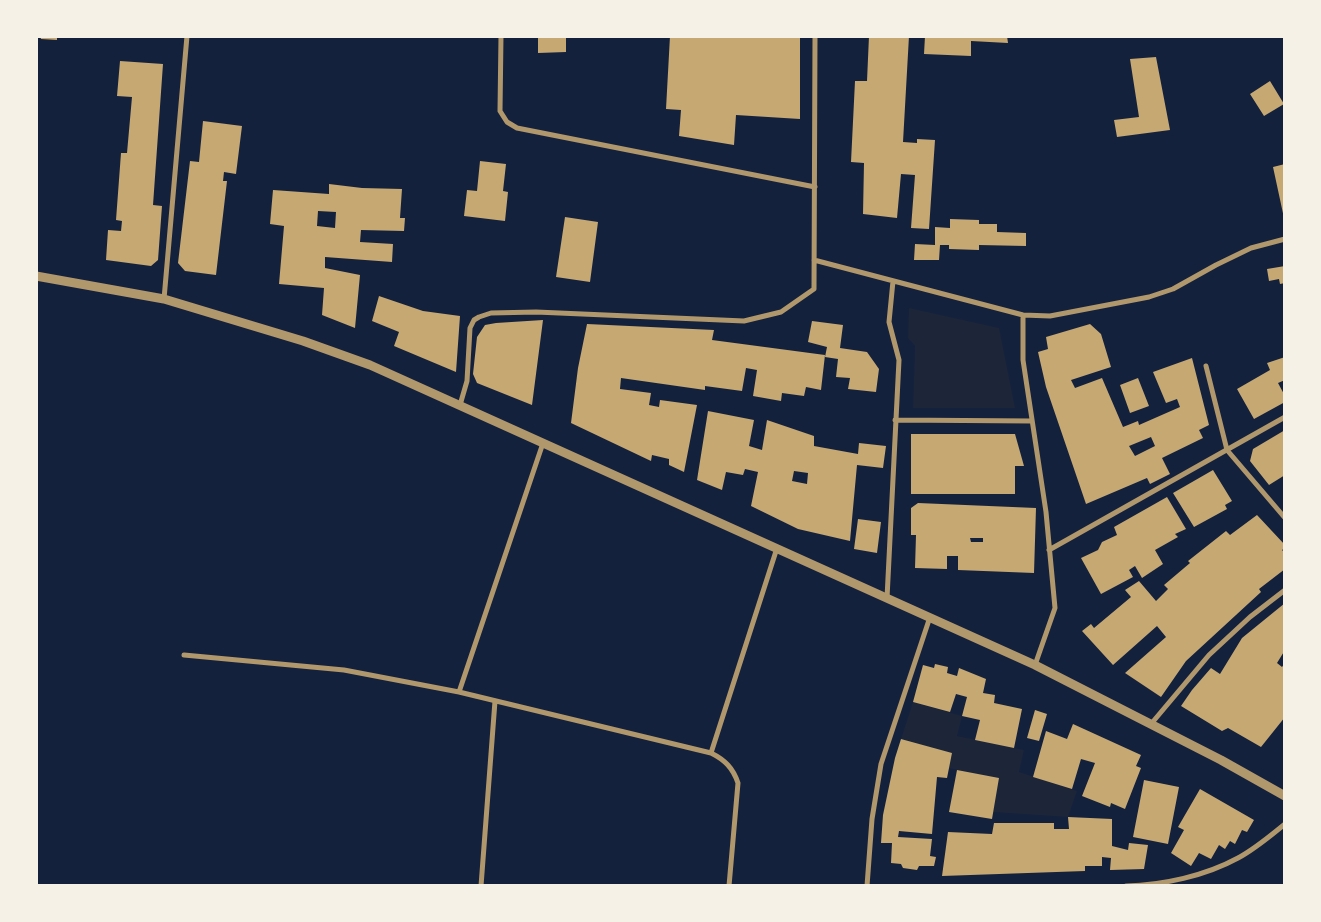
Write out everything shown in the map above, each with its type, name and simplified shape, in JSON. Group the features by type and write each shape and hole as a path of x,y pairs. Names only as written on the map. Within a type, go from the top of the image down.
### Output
{"street":[{"path":"164,299 187,36"},
{"path":"501,36 500,111 507,122 517,128 815,187"},
{"path":"460,405 467,381 470,328 474,320 479,316 491,313 536,312 744,321 781,312 814,289 815,36"},
{"path":"814,260 1023,315 1050,316 1149,297 1174,290 1216,265 1251,248 1285,239"},
{"path":"36,276 164,299 303,341 370,366 1035,665 1221,760 1285,796"},
{"path":"887,598 899,360 888,322 893,281"},
{"path":"1023,315 1023,360 1046,512 1055,608 1035,665"},
{"path":"1206,366 1227,450 1285,518"},
{"path":"1049,550 1285,417"},
{"path":"895,420 1032,421"},
{"path":"459,692 543,443"},
{"path":"711,753 777,548"},
{"path":"1152,724 1209,655 1250,617 1285,590"},
{"path":"867,886 872,819 881,764 930,617"},
{"path":"184,655 344,670 459,692 711,753 727,763 734,772 738,783 729,886"},
{"path":"481,886 495,701"},
{"path":"1126,886 1150,885 1212,869 1238,858 1285,824"}],"shaded area":[{"path":"909,308 999,328 1015,408 913,408 915,346 908,338"},
{"path":"913,702 962,716 957,736 1024,750 1019,772 1077,791 1068,817 993,812 999,778 948,768 952,753 901,739"}],"building":[{"path":"40,36 57,36 57,40 41,39"},
{"path":"538,36 566,36 566,52 538,53"},
{"path":"670,36 800,36 800,119 736,115 734,145 679,136 681,110 666,109"},
{"path":"869,36 909,36 903,142 917,143 917,139 935,140 929,229 911,228 915,175 901,174 897,218 863,214 864,163 851,162 855,81 867,81"},
{"path":"925,36 1007,36 1008,43 971,41 971,56 924,54"},
{"path":"1156,57 1170,130 1117,137 1114,120 1139,117 1130,59"},
{"path":"120,61 163,64 153,205 162,206 158,260 151,266 106,260 108,230 121,231 122,221 116,220 121,153 127,153 132,97 117,96"},
{"path":"1270,81 1284,104 1264,116 1250,94"},
{"path":"203,121 242,126 236,174 224,172 223,181 227,181 216,275 185,271 178,263 190,161 199,162"},
{"path":"480,161 506,164 503,191 508,192 505,221 464,216 467,190 477,191"},
{"path":"1285,164 1285,218 1284,218 1273,167"},
{"path":"329,184 362,188 402,189 400,218 405,218 404,231 361,230 360,242 393,244 392,262 325,257 325,268 360,275 355,328 322,315 324,288 279,284 284,226 270,224 273,190 329,194","holes":["318,211 336,212 335,228 317,226"]},
{"path":"565,217 598,222 590,282 556,277"},
{"path":"950,219 979,220 979,224 997,224 997,232 1026,233 1026,246 979,245 979,250 949,249 949,245 940,245 939,260 914,260 915,244 935,245 935,227 950,228"},
{"path":"1285,266 1285,283 1280,284 1279,279 1269,281 1267,269"},
{"path":"379,296 423,311 460,316 456,372 394,346 399,332 372,321"},
{"path":"543,320 532,405 477,383 473,374 477,337 485,325"},
{"path":"812,321 843,325 840,348 867,352 879,369 876,392 848,389 850,378 836,377 838,359 825,357 827,347 808,342"},
{"path":"587,324 714,330 712,340 825,355 821,390 806,387 804,396 782,393 781,401 753,396 757,370 746,368 742,391 705,386 705,390 621,378 620,389 651,393 649,405 659,407 660,400 697,405 684,472 669,465 669,459 652,455 651,461 571,423 578,368"},
{"path":"1090,324 1101,334 1111,367 1071,380 1075,388 1102,378 1123,427 1138,421 1139,425 1180,407 1177,399 1166,403 1153,372 1192,358 1209,425 1199,430 1203,438 1162,458 1170,474 1150,484 1147,478 1086,504 1046,387 1038,352 1048,349 1046,337","holes":["1151,437 1155,446 1135,456 1129,446"]},
{"path":"1285,357 1285,380 1278,383 1285,396 1285,402 1254,419 1237,389 1270,370 1267,363"},
{"path":"1138,378 1149,406 1130,413 1120,385"},
{"path":"708,411 754,420 749,446 762,450 767,420 814,436 814,446 858,454 859,443 886,446 883,468 857,465 850,541 798,529 751,506 758,472 745,469 743,475 726,472 722,490 697,480","holes":["794,471 808,473 807,484 792,481"]},
{"path":"1285,430 1285,475 1269,485 1250,461 1253,449"},
{"path":"911,434 1015,434 1024,466 1015,466 1015,494 911,494"},
{"path":"1213,470 1232,501 1225,505 1227,509 1194,527 1173,493"},
{"path":"1167,497 1186,529 1175,534 1178,537 1155,550 1163,564 1142,578 1135,566 1129,570 1133,577 1101,594 1081,558 1098,550 1102,542 1117,535 1114,527"},
{"path":"918,503 1036,508 1034,573 958,570 958,556 947,556 947,569 915,568 916,535 911,535 911,508","holes":["970,538 983,538 983,542 971,542"]},
{"path":"1257,515 1285,545 1285,548 1282,550 1285,553 1285,569 1259,589 1261,592 1186,661 1161,697 1125,673 1166,637 1157,626 1113,665 1082,631 1091,624 1094,628 1131,597 1125,590 1139,581 1156,601 1168,589 1164,585 1190,563 1188,561 1226,531 1230,535"},
{"path":"858,519 881,522 877,553 854,549"},
{"path":"1285,603 1285,650 1277,663 1282,667 1285,663 1285,717 1261,747 1228,728 1222,731 1181,706 1211,668 1220,674 1242,638"},
{"path":"935,664 948,667 947,673 957,676 959,668 986,679 983,693 995,695 994,703 1022,709 1014,748 975,740 980,720 962,716 967,697 956,694 950,712 913,702 923,665 934,668"},
{"path":"1035,710 1047,714 1039,741 1027,738"},
{"path":"1073,724 1141,755 1136,766 1141,768 1125,809 1111,803 1110,807 1082,796 1095,763 1081,759 1072,789 1033,777 1046,731 1067,739"},
{"path":"901,739 952,753 947,778 937,777 932,834 899,831 898,837 932,839 930,856 936,857 934,866 919,866 917,870 903,868 901,864 891,863 892,843 881,843 883,815"},
{"path":"957,770 999,778 992,819 949,812"},
{"path":"1144,780 1179,787 1168,844 1133,837"},
{"path":"1200,789 1254,820 1247,832 1242,830 1235,844 1230,841 1225,849 1219,845 1211,859 1199,853 1191,866 1171,853 1184,830 1178,827"},
{"path":"1068,817 1112,819 1112,846 1128,850 1129,843 1148,845 1144,869 1110,870 1111,858 1102,857 1102,866 1085,866 1085,871 942,876 948,832 992,834 994,823 1054,823 1054,829 1069,829"}]}
